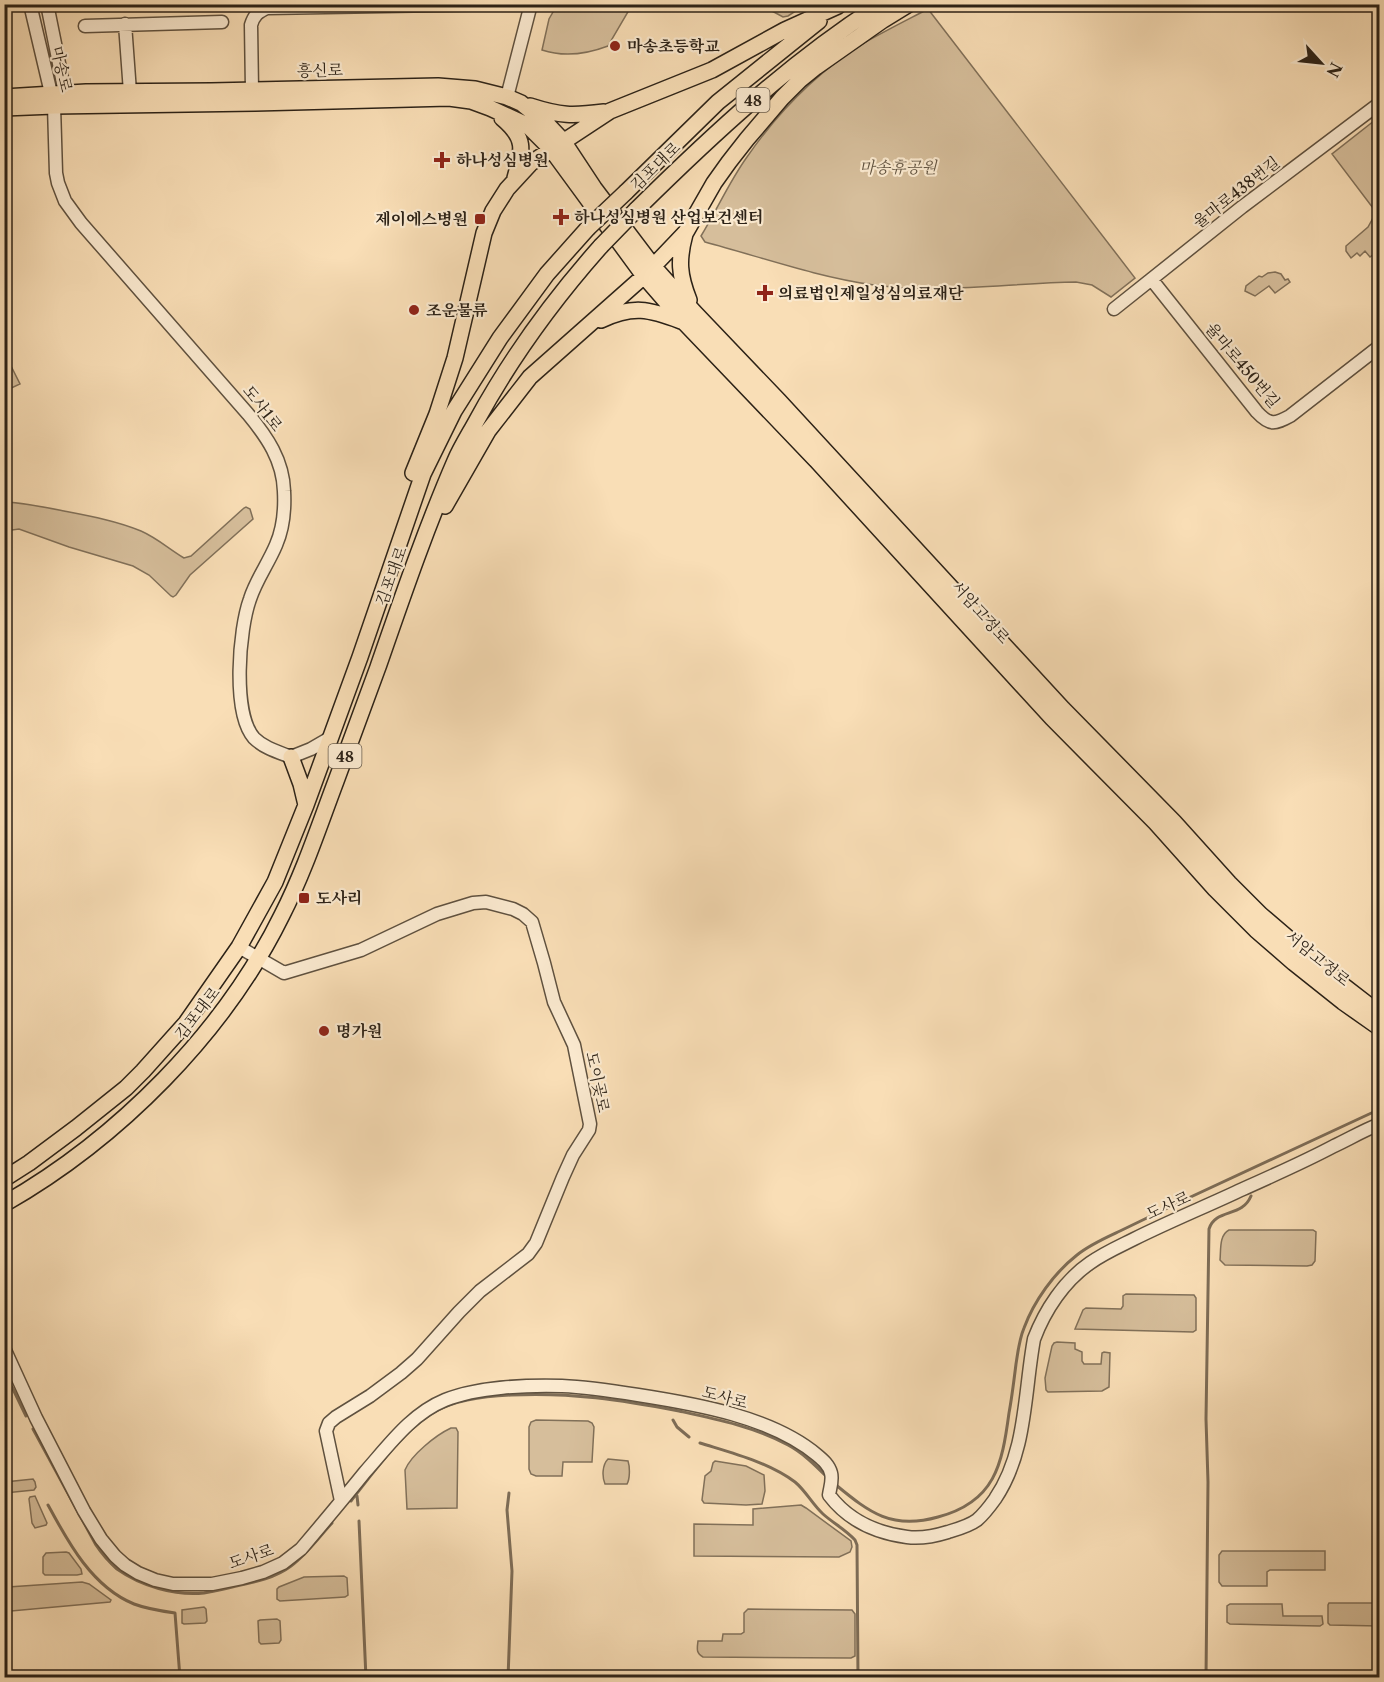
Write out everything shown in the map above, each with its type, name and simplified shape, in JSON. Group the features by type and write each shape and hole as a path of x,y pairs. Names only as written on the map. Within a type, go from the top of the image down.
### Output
{"main road":[{"name":"김포대로","path":"4,1203 62,1167 136,1106 200,1040 258,958 282,916 299,878 418,553 456,458 500,377 568,282 692,154 748,104 811,54 881,4"},
{"path":"418,553 488,431 530,377 649,271 686,232 729,162 800,80 909,4"},
{"path":"397,549 410,482 437,414 455,358 484,233 507,189 531,163 610,111 712,70 786,30 839,5"},
{"name":"김포대로","path":"4,1179 76,1128 126,1088 186,1023 239,947 275,882 306,805 423,474 454,411 500,338 547,274 588,228 718,102 839,5"},
{"name":"흥신로","path":"4,108 57,98 130,92 438,86 475,89 514,100 547,124 557,145 588,191"},
{"name":"흥신로","path":"4,97 255,103 449,98 471,101 490,108 526,125 557,145"},
{"path":"514,100 567,116 610,111"},
{"path":"490,108 511,125 520,139 521,158 515,180"},
{"name":"서암고정로","path":"588,191 649,271 688,316 1052,718 1156,823 1215,889 1256,930 1343,1002 1380,1028"},
{"path":"587,326 633,309 688,316 680,271 680,256 686,232"},
{"name":"서암고정로","path":"688,316 779,401 1063,709 1174,822 1229,884 1261,915 1380,1014"},
{"path":"291,757 302,784 306,805"}],"street":[{"name":"마송로","path":"30,4 57,98"},
{"name":"마송로","path":"47,4 57,98"},
{"path":"252,90 251,25 259,11 267,8 301,5 501,4"},
{"path":"514,100 531,4"},
{"path":"85,26 222,22"},
{"path":"125,24 130,92"},
{"name":"도사1로","path":"57,98 56,173 65,201 93,237 241,405 264,434 278,459 284,490 283,518 275,546 256,584 246,613 240,690 243,717 250,732 268,747 291,757"},
{"name":"율마로438번길","path":"1114,309 1242,207 1380,103"},
{"name":"율마로450번길","path":"1152,280 1266,421 1277,423 1290,416 1380,346"},
{"path":"291,757 330,738"},
{"name":"도이곶로","path":"239,947 284,972 361,950 405,928 473,903 486,902 523,914 532,922 554,1002 574,1045 590,1124 589,1130 568,1166 536,1243 528,1254 480,1291 417,1359 401,1373 329,1424 326,1431 341,1501"},
{"name":"도사로","path":"4,1348 36,1418 101,1539 114,1556 138,1573 173,1584 193,1586 212,1584 263,1572 283,1563 301,1549 395,1437 429,1406 469,1393 525,1386 591,1388 660,1398 756,1422 784,1434 822,1459 831,1473 829,1495 836,1505 854,1520 888,1534 911,1538 927,1537 954,1531 980,1518 997,1495 1008,1475 1018,1446 1034,1339 1040,1324 1062,1290 1089,1263 1168,1222 1275,1175 1380,1124"}],"green space":[{"path":"557,5 632,5 608,46 583,53 567,54 542,50 549,19"},
{"path":"764,5 805,5 783,17"},
{"name":"마송휴공원","path":"928,9 1135,278 1111,297 1092,285 1076,282 950,288 874,285 789,266 705,242 701,236 734,176 759,140 814,80 847,54"},
{"path":"1379,117 1379,216 1332,154"},
{"path":"1373,218 1374,224 1379,229 1379,250 1370,257 1365,251 1360,256 1357,253 1351,258 1346,251 1346,246 1368,227"},
{"path":"1275,272 1290,282 1275,293 1269,286 1255,296 1245,291 1246,286 1259,276"},
{"path":"4,352 20,384 5,391 4,391"},
{"path":"5,502 49,508 122,524 158,540 184,558 191,556 244,508 250,509 253,519 190,575 173,597 149,575 133,566 19,529 5,531"},
{"path":"1229,1230 1313,1230 1316,1232 1315,1261 1312,1265 1307,1266 1225,1265 1220,1260 1221,1243"},
{"path":"1126,1294 1194,1295 1196,1298 1196,1330 1193,1332 1075,1329 1083,1310 1086,1308 1121,1309 1123,1296"},
{"path":"1057,1342 1075,1343 1075,1349 1082,1352 1084,1364 1101,1364 1102,1353 1110,1353 1109,1387 1102,1391 1048,1392 1045,1378 1052,1346"},
{"path":"536,1420 592,1423 594,1427 592,1462 563,1462 562,1476 531,1474 529,1427 531,1422"},
{"path":"451,1428 456,1428 458,1432 457,1508 407,1509 405,1470 408,1464 438,1435"},
{"path":"608,1459 628,1461 627,1484 605,1484 603,1471"},
{"path":"715,1461 746,1466 764,1475 765,1491 762,1504 704,1503 702,1500 705,1476 711,1471"},
{"path":"33,1479 36,1487 34,1490 5,1493 5,1482"},
{"path":"35,1496 47,1523 35,1528 32,1523 29,1499"},
{"path":"801,1505 851,1541 850,1552 839,1557 694,1556 694,1524 753,1525 753,1509"},
{"path":"1222,1551 1325,1551 1325,1570 1270,1570 1267,1572 1267,1586 1222,1586 1219,1582 1219,1555"},
{"path":"66,1552 81,1569 82,1574 45,1575 43,1573 43,1557 46,1553"},
{"path":"344,1576 347,1578 348,1595 345,1597 280,1601 277,1599 279,1587 304,1577"},
{"path":"82,1582 89,1584 111,1600 110,1602 11,1611 7,1608 5,1590 8,1587"},
{"path":"1329,1603 1379,1603 1379,1626 1330,1625 1328,1623"},
{"path":"1230,1604 1282,1604 1283,1616 1322,1616 1323,1624 1320,1626 1230,1624 1227,1622 1227,1606"},
{"path":"204,1607 207,1621 205,1623 182,1623 182,1610"},
{"path":"748,1609 852,1610 855,1614 855,1656 851,1658 703,1657 699,1654 698,1641 722,1641 723,1634 744,1632 744,1613"},
{"path":"277,1619 280,1621 281,1640 279,1643 261,1644 258,1621"}],"waterway":[{"path":"836,1485 871,1511 894,1520 922,1521 957,1510 972,1502 984,1491 992,1479 1003,1449 1019,1346 1024,1328 1033,1308 1060,1270 1077,1255 1103,1239 1380,1109"},
{"path":"1206,1678 1209,1229 1217,1218 1242,1207 1251,1196"},
{"path":"12,1387 26,1416"},
{"path":"351,1501 401,1440 436,1411 463,1401 511,1395 533,1394 616,1400 679,1411 749,1428 788,1445 804,1455 827,1477"},
{"path":"673,1420 677,1427 689,1437"},
{"path":"33,1429 101,1552 117,1569 147,1585 193,1594 272,1577 297,1561 332,1523"},
{"path":"700,1443 749,1459 784,1475 795,1482 823,1514 855,1540 857,1545 858,1678"},
{"path":"508,1678 512,1571 507,1510 509,1493"},
{"path":"357,1496 358,1505"},
{"path":"48,1505 73,1548 106,1587 134,1604 175,1613 180,1678"},
{"path":"359,1521 366,1678"}],"place":[{"name":"마송초등학교","path":"615,46"},
{"name":"하나성심병원","path":"442,160"},
{"name":"하나성심병원 산업보건센터","path":"561,217"},
{"name":"제이에스병원","path":"480,219"},
{"name":"의료법인제일성심의료재단","path":"765,293"},
{"name":"조운물류","path":"414,310"},
{"name":"도사리","path":"304,898"},
{"name":"명가원","path":"324,1031"}]}
